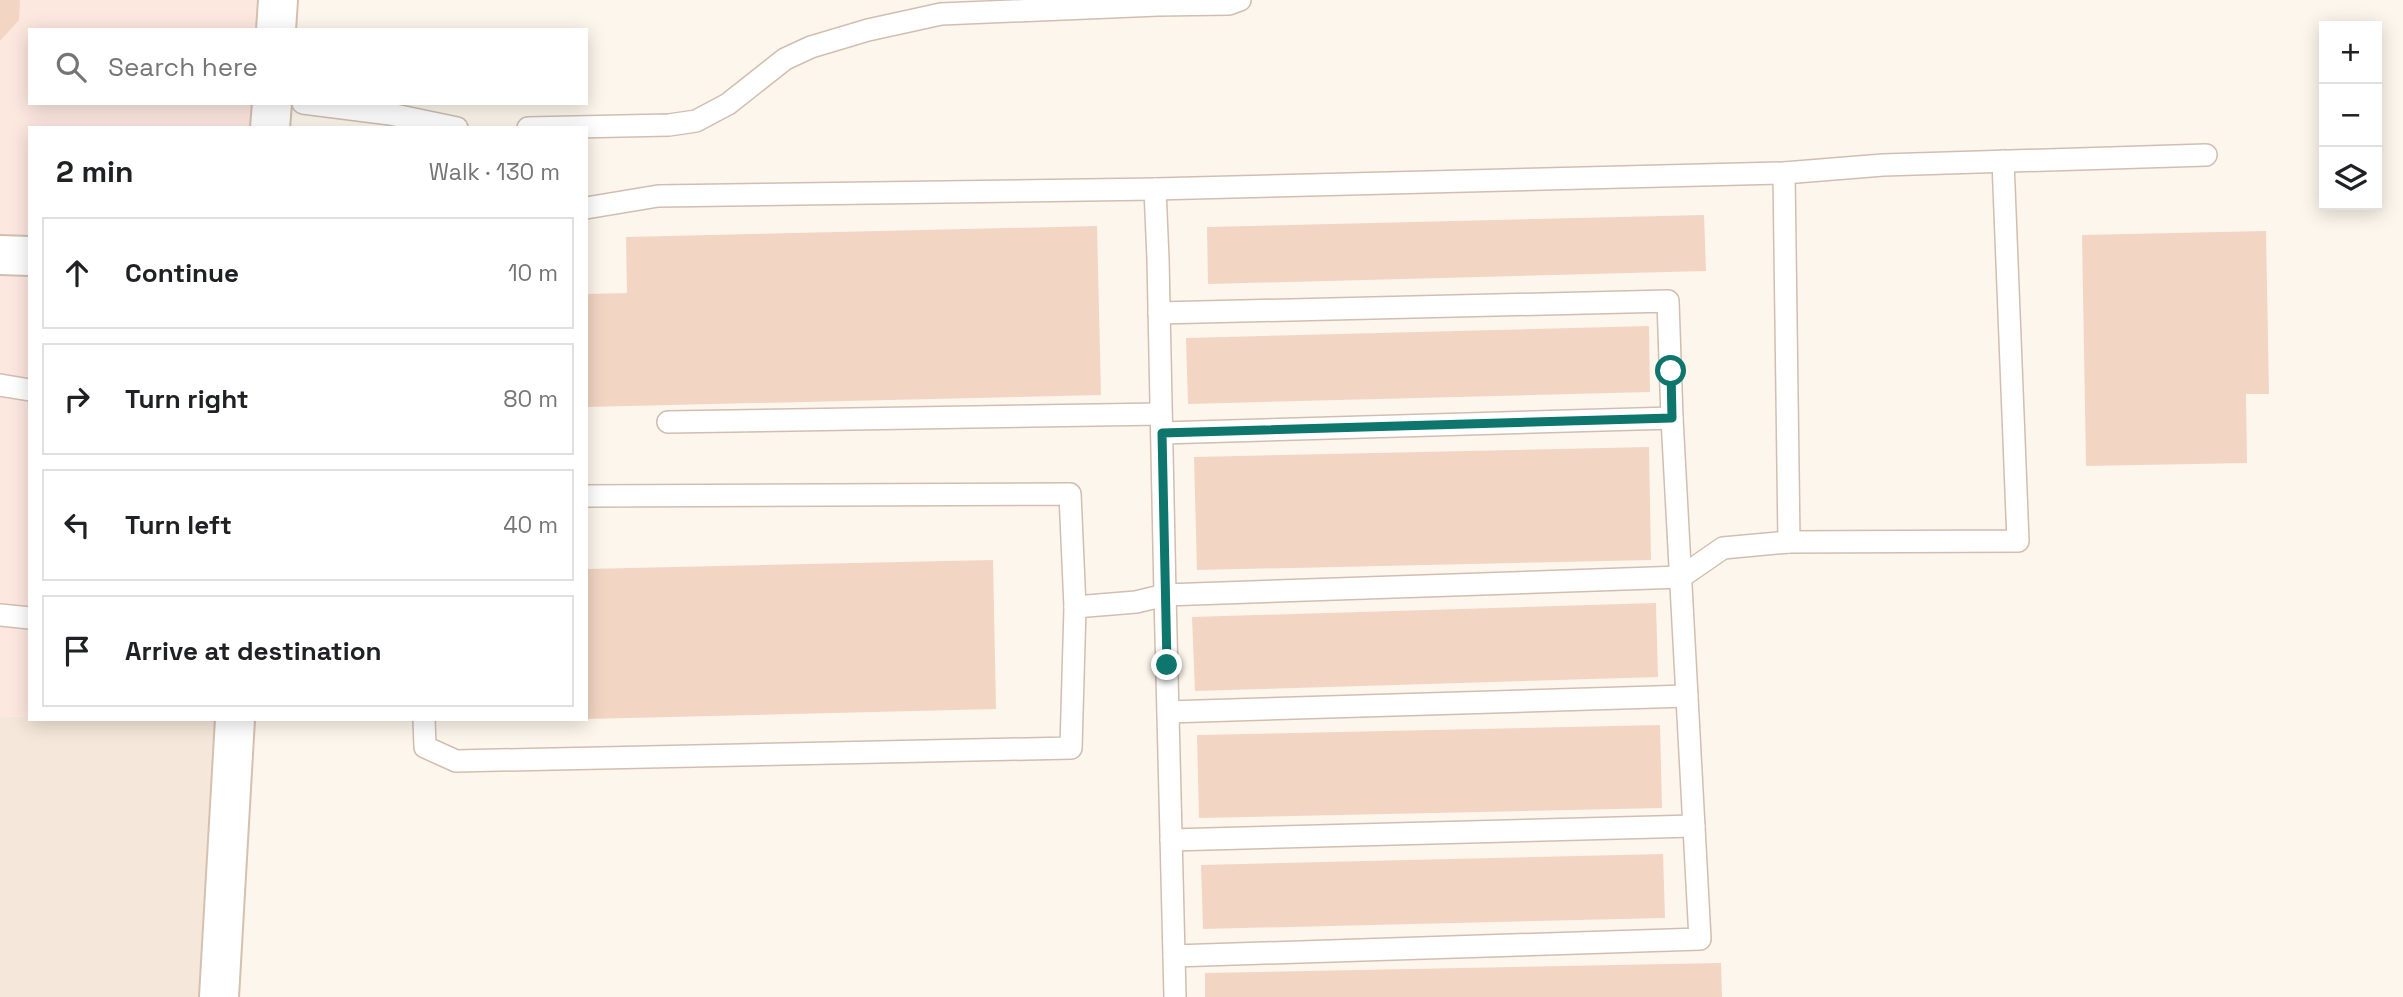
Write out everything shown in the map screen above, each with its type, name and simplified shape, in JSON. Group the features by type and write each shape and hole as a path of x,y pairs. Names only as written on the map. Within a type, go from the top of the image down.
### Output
{"main road":[{"path":"276,28 278,0"},
{"path":"270,126 272,105"},
{"path":"0,255 28,256"},
{"path":"219,997 235,721"}],"lane":[{"path":"588,127 669,125 695,121 728,104 785,59 811,47 867,30 941,14 1229,4 1240,0"},
{"path":"319,105 390,114 447,126"},
{"path":"588,208 658,196 1155,189 1784,173 1882,165 2207,155"},
{"path":"1075,607 1136,602 1165,595 1681,577 1723,548 1789,542 2018,541 2003,161"},
{"path":"1784,173 1789,542"},
{"path":"1155,189 1175,997"},
{"path":"1159,313 1668,301 1700,939 1174,956"},
{"path":"0,385 28,390"},
{"path":"668,422 1162,423 1672,418"},
{"path":"424,721 425,747 456,761 1071,748 1075,607 1070,494 588,496"},
{"path":"0,615 28,618"},
{"path":"1168,712 1688,696"},
{"path":"1171,840 1695,826"}],"shaded area":[{"path":"0,0 272,0 270,28 28,28 28,105 265,105 263,126 28,126 28,717 0,716"},
{"path":"0,716 28,717 28,721 222,721 207,997 0,997"}],"building":[{"path":"0,0 20,0 19,20 0,41"},
{"path":"1704,215 1706,271 1208,284 1207,227"},
{"path":"1097,226 1101,395 588,407 588,294 627,293 626,237"},
{"path":"2266,231 2269,394 2246,394 2247,463 2086,466 2082,235"},
{"path":"1649,326 1650,392 1188,404 1186,338"},
{"path":"1649,447 1651,560 1197,570 1194,457"},
{"path":"993,560 996,709 588,719 588,569"},
{"path":"1656,603 1658,677 1195,691 1192,617"},
{"path":"1660,725 1662,808 1199,818 1197,735"},
{"path":"1663,854 1665,918 1203,929 1201,865"},
{"path":"1721,963 1722,997 1205,997 1205,973"}],"route":[{"path":"1167,665 1162,433 1672,418 1671,371"}]}
